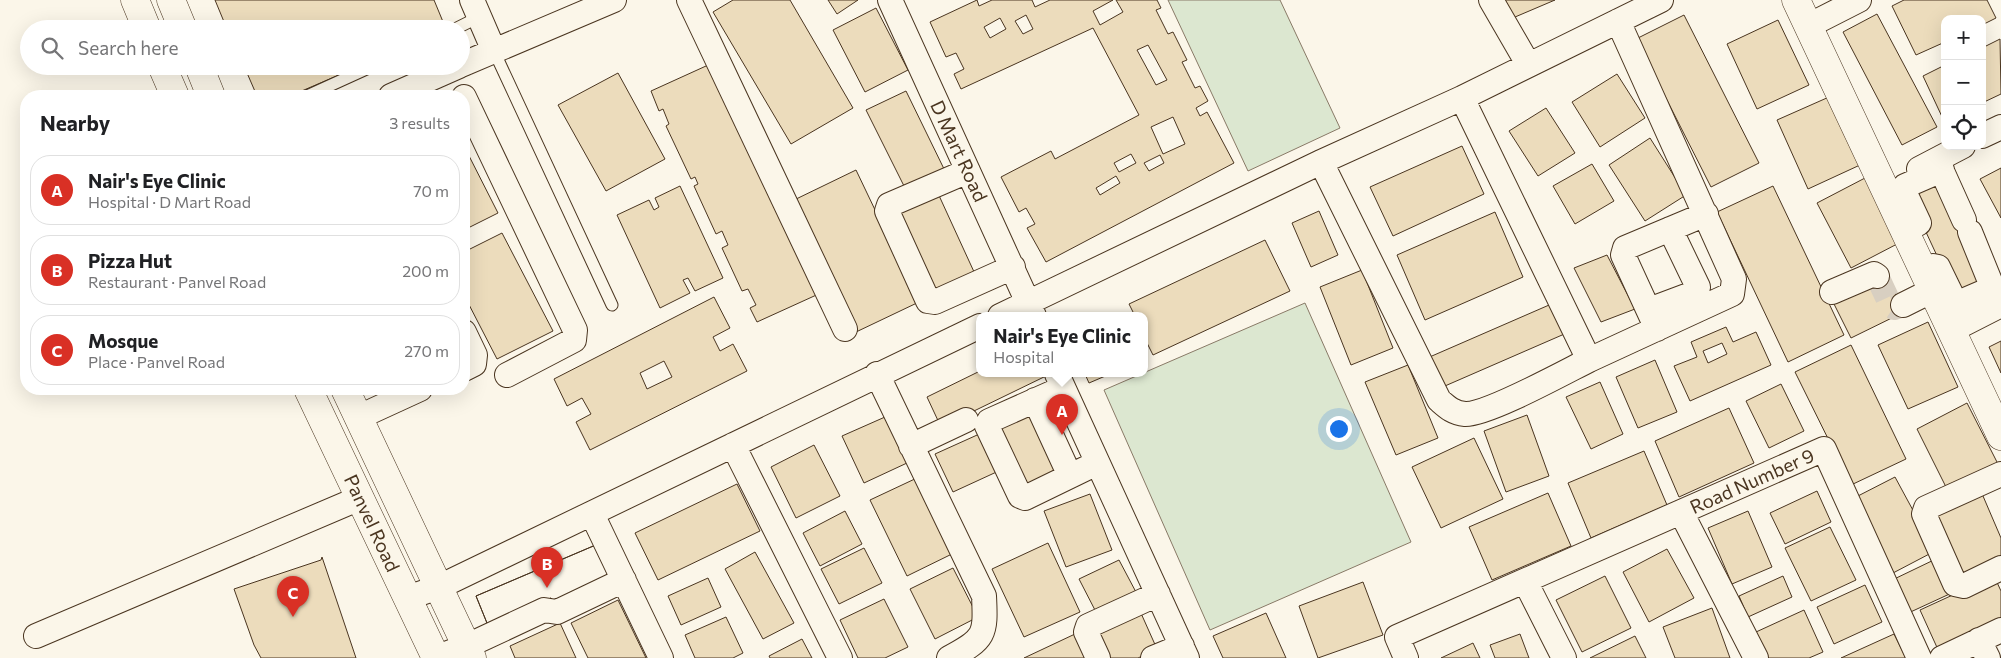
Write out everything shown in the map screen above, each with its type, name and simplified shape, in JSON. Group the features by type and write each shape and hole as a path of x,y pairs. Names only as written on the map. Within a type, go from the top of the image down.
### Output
{"street":[{"path":"135,0 143,20"},
{"path":"171,0 179,20"},
{"path":"470,61 614,0"},
{"path":"689,0 845,329"},
{"name":"D Mart Road","path":"890,0 1032,310"},
{"path":"1491,0 1528,64"},
{"path":"1032,310 1321,162 1462,98 1661,0"},
{"path":"1796,0 2001,436"},
{"path":"1808,26 1859,0"},
{"path":"476,9 494,51"},
{"path":"1618,21 1734,279 1732,294 1653,320"},
{"path":"166,75 172,90"},
{"path":"203,75 209,90"},
{"path":"405,90 439,75"},
{"path":"459,75 462,90"},
{"path":"1462,98 1589,360"},
{"path":"470,111 575,330 574,340 507,375"},
{"path":"1986,134 2001,127"},
{"path":"1905,231 1919,223 1904,191 1905,186 1939,165 1958,150"},
{"path":"1321,162 1439,400 1451,411 1466,414 1485,410 1589,360 1697,292 1698,287 1670,229"},
{"path":"1884,187 1939,165"},
{"path":"1939,165 1998,300"},
{"path":"968,171 889,205 887,210 928,302 935,302 1013,267"},
{"path":"1653,320 1623,255 1625,248 1706,214"},
{"path":"1903,305 1928,280 1933,266 1938,267 1955,302 1998,300"},
{"path":"1832,292 1874,274 1877,276"},
{"path":"1952,330 1998,300"},
{"path":"408,598 439,587 976,328"},
{"path":"470,344 475,354 474,364 470,366"},
{"path":"877,374 984,596 985,623 978,640 949,658"},
{"path":"1097,463 1025,498 1020,496 987,426 989,421 1037,405 1063,389 1185,652 1153,658"},
{"name":"Panvel Road","path":"311,395 435,658"},
{"name":"Panvel Road","path":"349,395 470,652"},
{"path":"359,417 407,395"},
{"path":"1037,405 1070,476"},
{"path":"911,446 966,420"},
{"path":"734,445 840,658"},
{"name":"Road Number 9","path":"1406,658 1397,637 1824,449 1919,658"},
{"path":"2001,474 1926,508 1924,514 1955,584 1964,586 2001,568"},
{"path":"36,636 360,498"},
{"path":"1681,512 1756,658"},
{"path":"592,514 661,658"},
{"path":"435,658 470,652 544,610 557,612 624,580"},
{"path":"1525,581 1564,658"},
{"path":"1098,658 1086,632 1088,626 1158,594"},
{"path":"1942,658 1984,649 2001,630"}],"lane":[{"path":"464,20 476,9"},
{"path":"494,51 612,305"},
{"path":"321,90 354,75"}],"green space":[{"path":"1168,0 1280,0 1340,128 1248,171"},
{"path":"1305,303 1411,542 1210,630 1104,390 1134,377 1148,377 1148,371"}],"building":[{"path":"215,0 434,0 442,20 223,20"},
{"path":"733,0 790,0 853,108 791,144 713,12"},
{"path":"828,0 858,0 837,14"},
{"path":"977,0 979,6 992,0 1032,0 1035,7 1050,0 1113,0 1093,11 1100,25 1123,12 1116,0 1157,0 1161,8 1156,10 1168,34 1173,32 1187,60 1182,62 1195,88 1200,86 1208,101 1196,108 1200,116 1207,112 1234,163 1046,262 1027,228 1035,224 1026,208 1019,212 1001,177 1051,151 1055,159 1139,115 1093,28 961,89 954,74 964,69 956,53 946,57 930,22","holes":["1026,15 1033,29 1023,34 1015,21","1000,18 1006,29 990,38 984,27","1148,45 1167,80 1156,85 1137,50","1173,117 1185,144 1163,154 1151,127","1131,154 1136,163 1119,172 1114,163","1160,155 1164,163 1149,171 1144,163","1116,176 1120,183 1100,195 1096,188"]},
{"path":"1499,0 1555,0 1508,20"},
{"path":"1904,0 1987,0 1996,18 1986,23 1986,15 1941,15 1941,44 1916,55 1892,6"},
{"path":"876,8 908,70 865,92 833,30"},
{"path":"1877,14 1937,127 1902,145 1843,32"},
{"path":"1684,15 1759,163 1711,187 1636,39"},
{"path":"1778,20 1809,85 1757,109 1727,44"},
{"path":"2000,39 2001,94 1986,101 1986,60 1986,46"},
{"path":"717,61 823,292 757,322 750,308 756,305 748,289 742,291 722,248 728,245 722,231 716,234 694,186 698,184 695,177 691,179 666,126 669,124 663,109 659,111 651,91"},
{"path":"1941,67 1941,115 1923,76"},
{"path":"618,73 665,159 606,191 558,105"},
{"path":"1617,74 1645,118 1600,147 1572,102"},
{"path":"248,75 339,75 304,90 254,90"},
{"path":"906,91 946,173 907,192 866,110"},
{"path":"1829,97 1860,165 1808,189 1777,120"},
{"path":"1546,108 1575,153 1538,176 1509,131"},
{"path":"1650,138 1686,195 1645,221 1609,165"},
{"path":"1462,146 1484,194 1393,236 1370,187"},
{"path":"470,158 498,213 470,227"},
{"path":"1592,164 1614,201 1575,224 1553,186"},
{"path":"2001,168 2001,218 1980,179"},
{"path":"856,170 919,302 856,332 792,201"},
{"path":"1937,175 1989,288 1958,301 1906,189"},
{"path":"1865,178 1899,243 1851,268 1817,203"},
{"path":"680,186 723,278 695,291 688,278 683,280 690,293 660,308 617,215 649,200 654,210 659,207 655,198"},
{"path":"1773,186 1844,335 1788,362 1717,212"},
{"path":"936,189 975,274 930,295 891,210"},
{"path":"1319,211 1338,255 1311,267 1292,223"},
{"path":"1495,212 1523,277 1425,320 1397,255"},
{"path":"502,233 553,331 497,359 470,307 470,249"},
{"path":"1265,240 1290,291 1153,355 1148,345 1148,312 1133,312 1129,304"},
{"path":"1607,255 1635,309 1601,322 1574,268"},
{"path":"1362,270 1393,348 1351,365 1320,287"},
{"path":"1886,274 1904,312 1851,338 1832,300"},
{"path":"714,297 730,328 713,337 720,351 733,344 747,371 590,450 576,422 591,414 582,398 567,406 554,379","holes":["664,361 672,377 647,389 640,373"]},
{"path":"1556,302 1569,332 1438,389 1425,359"},
{"path":"1928,322 1958,387 1908,409 1878,345"},
{"path":"1726,327 1733,342 1756,332 1771,365 1690,401 1674,366 1697,357 1691,342","holes":["1722,343 1727,354 1708,363 1703,351"]},
{"path":"2001,341 2001,373 1989,347"},
{"path":"1851,345 1906,459 1851,485 1795,372"},
{"path":"1655,360 1677,412 1638,428 1616,377"},
{"path":"1408,365 1438,438 1396,455 1365,382"},
{"path":"976,373 976,377 1044,377 941,427 927,397"},
{"path":"1086,377 1103,377 1089,383"},
{"path":"1600,382 1623,434 1591,449 1566,397"},
{"path":"1781,384 1804,431 1769,448 1746,401"},
{"path":"1967,403 1998,464 1947,489 1917,429"},
{"path":"1033,406 1064,472 1025,494 993,424"},
{"path":"1729,408 1754,463 1679,497 1655,441"},
{"path":"1527,415 1549,476 1506,492 1484,431"},
{"path":"885,417 907,463 864,483 842,436"},
{"path":"986,431 1003,469 953,492 935,454"},
{"path":"1474,438 1503,499 1441,528 1412,467"},
{"path":"814,445 840,496 796,518 771,467"},
{"path":"1644,451 1667,505 1591,538 1568,483"},
{"path":"919,477 956,552 907,576 870,500"},
{"path":"1895,477 1935,551 1893,573 1854,498"},
{"path":"737,484 760,531 658,580 635,533"},
{"path":"1980,489 2001,538 2001,562 1958,580 1929,512"},
{"path":"1817,491 1831,522 1785,544 1770,513"},
{"path":"1548,493 1571,546 1492,580 1469,527"},
{"path":"1090,494 1112,550 1066,567 1044,511"},
{"path":"845,511 862,544 820,566 803,533"},
{"path":"1748,511 1772,567 1732,584 1708,528"},
{"path":"1830,527 1856,580 1811,601 1785,548"},
{"path":"1048,543 1080,612 1024,637 992,569"},
{"path":"598,544 617,581 555,608 551,598 489,628 476,596"},
{"path":"598,544 617,581 555,608 551,598 489,628 476,596"},
{"path":"864,548 882,583 839,604 821,569"},
{"path":"1667,549 1694,598 1649,622 1623,572"},
{"path":"755,552 794,623 763,639 725,569"},
{"path":"322,557 356,658 261,658 254,645 234,589 321,560"},
{"path":"1940,557 1956,591 1904,615 1888,582"},
{"path":"1119,560 1137,594 1097,614 1079,579"},
{"path":"953,568 978,617 935,639 910,589"},
{"path":"1605,576 1631,628 1582,652 1556,600"},
{"path":"1783,576 1792,597 1748,617 1739,596"},
{"path":"1994,576 2001,591 2001,627 1940,654 1920,610"},
{"path":"708,578 721,607 681,625 668,596"},
{"path":"1363,582 1383,635 1318,658 1299,606"},
{"path":"1865,585 1882,622 1834,644 1817,607"},
{"path":"884,599 908,647 885,658 858,658 840,620"},
{"path":"618,600 646,658 588,658 571,623"},
{"path":"1712,608 1730,658 1675,658 1663,627"},
{"path":"1804,610 1823,652 1809,658 1768,658 1756,632"},
{"path":"1140,611 1157,649 1138,658 1103,658 1092,634"},
{"path":"1266,613 1286,658 1223,658 1213,636"},
{"path":"726,617 743,653 733,658 695,658 685,635"},
{"path":"560,623 576,658 515,658 510,646"},
{"path":"1075,634 1086,658 1024,658"},
{"path":"1520,634 1529,658 1495,658 1490,645"},
{"path":"1894,634 1906,658 1841,658"},
{"path":"1635,636 1646,658 1590,658"},
{"path":"802,639 812,658 770,658 769,656"},
{"path":"1473,643 1480,658 1441,658"}],"tunnel":[{"path":"1877,276 1891,306 1894,308 1903,305"}],"place":[{"name":"Nair's Eye Clinic","path":"1062,435"},
{"name":"Pizza Hut","path":"547,588"},
{"name":"Mosque","path":"293,617"}]}
